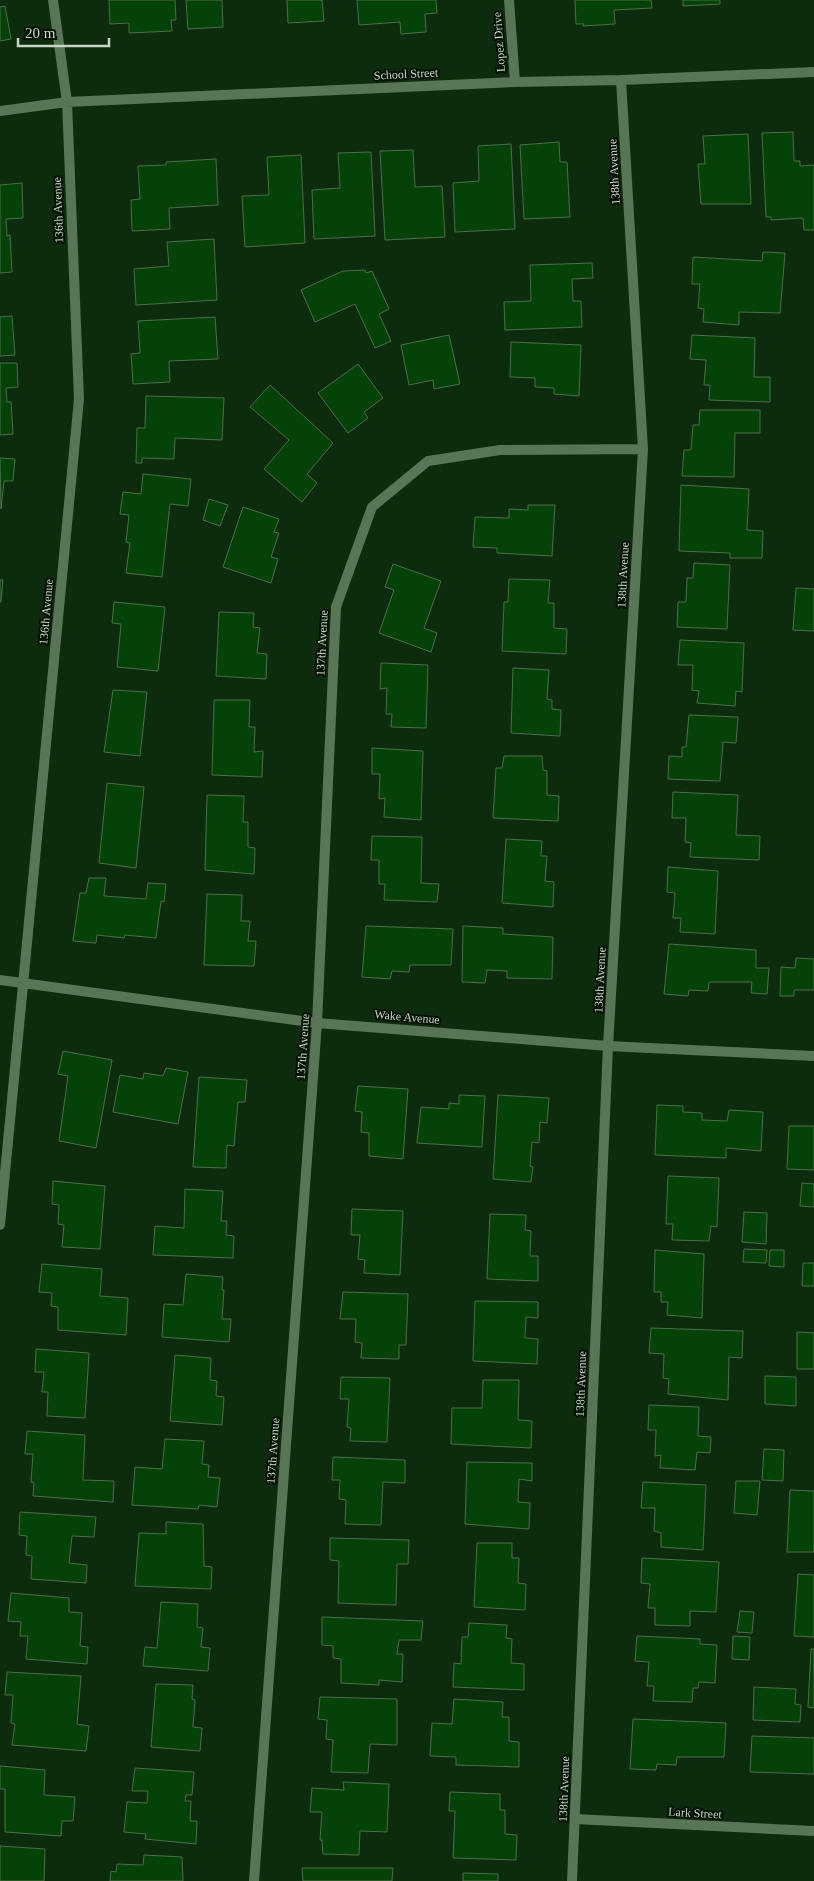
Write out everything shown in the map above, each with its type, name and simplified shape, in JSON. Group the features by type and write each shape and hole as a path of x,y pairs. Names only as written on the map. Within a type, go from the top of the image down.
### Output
{"street":[{"name":"136th Avenue","path":"0,1225 79,399 66,102 53,0"},
{"name":"Lopez Drive","path":"509,0 515,82"},
{"name":"School Street","path":"0,111 66,102 515,82 621,80 814,72"},
{"name":"138th Avenue","path":"572,1881 608,1046 643,449 621,80"},
{"name":"137th Avenue","path":"254,1881 317,1022 336,607 372,508 428,461 500,450 643,449"},
{"name":"Wake Avenue","path":"0,980 24,985 317,1022 608,1046 814,1056"},
{"name":"Lark Street","path":"575,1819 814,1831"}],"building":[{"path":"109,0 175,0 176,20 171,20 172,31 129,33 129,23 110,24"},
{"path":"186,0 222,0 223,27 188,29"},
{"path":"287,0 322,0 324,21 288,23"},
{"path":"357,0 436,0 437,13 425,14 426,32 401,34 400,22 359,25"},
{"path":"575,0 651,0 652,8 614,10 615,24 583,26 584,24 576,24"},
{"path":"683,0 720,0 720,4 683,6"},
{"path":"5,6 11,39 0,41 0,7"},
{"path":"793,132 794,161 800,161 800,166 814,165 814,230 804,230 803,218 771,220 771,217 766,217 762,133"},
{"path":"748,134 751,204 701,204 698,164 705,164 703,136"},
{"path":"559,142 560,162 567,162 570,217 524,219 520,145"},
{"path":"511,144 515,229 455,232 453,183 479,181 478,146"},
{"path":"413,150 415,187 442,186 445,237 385,240 380,151"},
{"path":"371,152 375,236 314,239 312,190 340,188 338,153"},
{"path":"301,155 305,243 245,247 242,196 269,195 267,157"},
{"path":"216,159 218,205 169,208 170,229 132,231 131,200 140,199 138,166 166,165 166,162"},
{"path":"22,183 23,218 6,219 7,236 10,235 12,272 0,273 0,185"},
{"path":"214,239 217,300 136,305 134,269 169,266 167,242"},
{"path":"763,252 785,253 780,313 739,312 739,325 703,322 704,309 698,308 700,284 692,284 693,257 762,261"},
{"path":"592,263 593,278 572,279 573,301 581,301 582,327 505,330 504,302 531,301 530,265"},
{"path":"365,270 366,273 372,271 389,309 379,314 391,341 375,348 355,304 315,322 301,290 343,271"},
{"path":"12,316 15,355 0,356 0,317"},
{"path":"215,317 218,359 169,361 170,382 133,384 131,354 140,353 138,321"},
{"path":"449,335 460,384 434,389 433,380 409,385 401,345"},
{"path":"692,335 755,338 754,377 770,377 770,402 709,400 710,385 704,385 706,360 690,359"},
{"path":"511,342 581,345 579,396 554,394 554,388 535,387 535,378 510,377"},
{"path":"0,363 17,363 18,387 6,388 7,402 11,402 13,434 0,435"},
{"path":"358,364 383,398 364,412 368,418 348,433 318,393"},
{"path":"270,385 333,443 307,474 317,483 302,502 264,469 289,440 250,407"},
{"path":"146,396 224,398 222,440 175,438 174,459 142,458 142,463 136,463 137,428 145,428"},
{"path":"700,410 760,410 760,433 735,433 734,477 682,476 684,450 691,450 693,425 699,425"},
{"path":"0,458 15,459 13,481 4,481 1,509"},
{"path":"143,474 191,479 188,506 170,504 162,577 126,573 130,543 126,542 129,515 120,514 123,492 141,494"},
{"path":"681,485 749,489 747,530 763,531 762,558 730,558 730,553 679,551"},
{"path":"209,499 228,505 220,526 203,520"},
{"path":"528,505 555,505 552,556 497,553 497,548 473,547 475,517 509,518 509,509 528,510"},
{"path":"243,507 279,519 274,532 279,533 271,557 278,559 271,583 223,567"},
{"path":"694,563 730,565 727,629 677,627 678,602 686,602 687,578 693,578"},
{"path":"393,564 441,581 424,628 437,633 431,652 379,633 394,590 385,587"},
{"path":"509,579 550,580 548,603 554,603 554,628 567,629 566,654 502,651 504,602 508,602"},
{"path":"0,580 3,580 1,602 0,602"},
{"path":"796,588 814,589 814,631 793,630"},
{"path":"114,602 165,607 158,671 117,667 121,624 112,623"},
{"path":"219,612 254,613 253,627 260,628 257,653 267,654 266,679 216,676"},
{"path":"680,640 744,643 742,692 736,691 735,706 697,703 699,691 692,690 693,665 678,665"},
{"path":"381,663 428,665 426,728 391,727 392,714 386,714 387,688 380,689"},
{"path":"513,668 549,670 547,699 552,700 552,709 561,710 560,736 511,733"},
{"path":"113,690 147,692 140,756 104,752"},
{"path":"214,700 250,700 249,727 255,727 254,752 263,751 262,777 212,775"},
{"path":"689,715 738,717 736,743 723,742 720,781 668,779 669,756 682,757 682,747 686,747"},
{"path":"372,748 423,751 421,820 384,817 385,798 379,799 380,774 372,774"},
{"path":"504,756 542,756 543,770 547,771 547,795 559,796 558,821 493,818 496,768 502,768"},
{"path":"107,783 144,787 136,868 99,863"},
{"path":"673,792 738,795 736,835 760,836 759,860 690,857 691,843 685,842 686,818 672,818"},
{"path":"207,795 244,796 243,822 248,822 248,847 255,848 254,874 205,870"},
{"path":"372,836 422,837 421,883 439,884 437,902 384,900 385,884 379,884 379,860 371,860"},
{"path":"506,839 542,841 541,856 547,856 545,881 554,882 553,907 502,903"},
{"path":"668,867 718,871 715,934 680,932 681,918 673,918 675,893 667,892"},
{"path":"89,878 106,878 104,896 146,899 148,883 166,884 164,902 161,901 156,938 125,935 124,938 97,935 96,943 73,941 80,893 86,893"},
{"path":"207,894 242,895 241,921 250,921 248,941 256,941 254,966 204,965"},
{"path":"366,926 453,929 451,965 410,965 409,972 392,971 390,979 362,977"},
{"path":"463,926 503,928 503,934 553,937 552,979 507,978 507,971 487,970 485,983 462,982"},
{"path":"669,944 756,950 756,968 769,968 767,994 751,993 752,982 709,982 708,991 689,990 688,996 664,994"},
{"path":"796,958 814,959 814,990 794,990 794,996 780,996 781,967 795,968"},
{"path":"63,1051 112,1060 96,1148 59,1141 68,1076 58,1074"},
{"path":"166,1068 188,1072 178,1124 113,1112 120,1075 143,1079 144,1073 163,1076"},
{"path":"199,1077 247,1080 245,1102 238,1102 234,1146 227,1145 226,1168 193,1167"},
{"path":"358,1086 408,1089 403,1159 369,1156 369,1133 361,1132 362,1112 355,1111"},
{"path":"459,1095 485,1096 482,1147 417,1143 421,1107 449,1109 449,1103 459,1104"},
{"path":"498,1095 549,1098 547,1123 540,1122 539,1143 532,1142 530,1166 533,1167 531,1182 493,1179"},
{"path":"657,1105 683,1106 683,1112 702,1113 702,1120 727,1121 729,1110 763,1112 761,1151 726,1148 726,1158 655,1155"},
{"path":"789,1126 814,1126 814,1170 787,1169"},
{"path":"668,1176 719,1178 717,1227 711,1226 709,1241 672,1240 673,1224 666,1224"},
{"path":"53,1181 105,1186 100,1249 62,1247 64,1225 58,1224 59,1205 52,1204"},
{"path":"802,1183 814,1184 814,1207 800,1206"},
{"path":"185,1189 223,1191 221,1221 227,1221 226,1235 234,1236 233,1258 153,1255 155,1226 184,1228"},
{"path":"352,1209 403,1211 400,1275 364,1273 365,1260 358,1259 360,1235 351,1235"},
{"path":"744,1212 767,1213 766,1244 742,1242"},
{"path":"490,1214 526,1215 525,1230 531,1231 530,1256 538,1256 538,1281 487,1279"},
{"path":"744,1249 767,1250 766,1263 743,1262"},
{"path":"655,1250 704,1254 702,1318 667,1315 668,1302 661,1302 661,1292 654,1292"},
{"path":"770,1250 784,1250 784,1267 769,1266"},
{"path":"803,1263 814,1263 814,1286 802,1286"},
{"path":"42,1264 102,1269 100,1296 128,1298 126,1335 58,1330 58,1307 51,1306 52,1293 39,1292"},
{"path":"186,1274 223,1277 222,1319 231,1319 229,1342 162,1337 164,1304 183,1305"},
{"path":"343,1292 408,1294 406,1345 399,1345 399,1359 361,1358 362,1343 355,1342 356,1319 340,1319"},
{"path":"475,1301 538,1302 538,1318 526,1317 525,1338 538,1339 537,1364 473,1361"},
{"path":"651,1328 743,1331 742,1358 729,1357 728,1400 668,1394 669,1379 663,1378 664,1354 649,1353"},
{"path":"797,1332 814,1333 814,1369 797,1369"},
{"path":"36,1349 89,1353 85,1418 47,1416 48,1392 42,1392 44,1372 35,1372"},
{"path":"175,1355 211,1358 210,1380 217,1381 216,1396 224,1397 222,1425 170,1421"},
{"path":"765,1376 796,1377 796,1406 765,1404"},
{"path":"341,1377 390,1378 387,1442 350,1441 351,1428 347,1427 349,1399 340,1399"},
{"path":"483,1380 519,1380 518,1420 532,1421 531,1448 451,1444 452,1408 482,1408"},
{"path":"649,1405 699,1407 698,1436 711,1437 710,1453 697,1452 695,1470 660,1468 661,1455 655,1456 656,1430 648,1430"},
{"path":"27,1431 85,1435 83,1480 114,1481 113,1502 33,1496 34,1483 31,1482 33,1454 25,1454"},
{"path":"165,1439 204,1441 202,1464 209,1465 208,1477 220,1478 217,1507 199,1505 198,1509 132,1505 135,1467 162,1469"},
{"path":"764,1449 784,1450 783,1481 762,1480"},
{"path":"333,1457 405,1460 405,1483 383,1482 381,1525 345,1524 346,1500 339,1499 340,1480 332,1480"},
{"path":"467,1462 532,1463 532,1481 519,1479 518,1502 530,1503 529,1529 465,1524"},
{"path":"736,1481 760,1481 757,1515 734,1513"},
{"path":"643,1482 706,1485 703,1550 661,1547 661,1533 654,1531 655,1508 641,1508"},
{"path":"790,1490 814,1491 814,1552 787,1552"},
{"path":"20,1512 96,1517 94,1537 72,1536 69,1563 87,1565 86,1583 31,1579 32,1556 26,1555 27,1536 19,1535"},
{"path":"166,1522 203,1524 204,1566 212,1567 211,1589 135,1586 139,1533 166,1534"},
{"path":"330,1538 409,1540 408,1564 397,1564 396,1605 338,1603 339,1561 330,1560"},
{"path":"477,1543 512,1543 512,1558 519,1558 518,1583 526,1584 525,1610 474,1607"},
{"path":"642,1558 719,1562 716,1612 690,1611 690,1626 655,1625 655,1608 648,1608 650,1584 641,1583"},
{"path":"798,1574 814,1575 814,1637 794,1636"},
{"path":"11,1593 69,1598 69,1612 82,1613 80,1646 88,1647 87,1664 26,1659 28,1636 20,1636 21,1622 8,1621"},
{"path":"161,1602 198,1604 197,1627 203,1628 201,1647 210,1648 208,1671 143,1666 145,1647 157,1648"},
{"path":"740,1611 754,1612 752,1633 737,1632"},
{"path":"322,1617 423,1621 421,1640 399,1640 397,1654 403,1654 402,1682 379,1680 379,1685 341,1683 341,1659 333,1658 333,1646 322,1645"},
{"path":"469,1623 507,1625 506,1638 512,1639 511,1663 524,1664 524,1690 453,1687 454,1663 461,1664 462,1637 468,1637"},
{"path":"637,1636 700,1639 700,1644 717,1645 715,1683 699,1682 698,1688 693,1688 692,1702 653,1701 654,1686 647,1686 649,1662 635,1661"},
{"path":"733,1636 750,1637 749,1660 732,1659"},
{"path":"811,1649 814,1649 814,1708 808,1707"},
{"path":"7,1672 81,1676 77,1724 89,1726 86,1751 12,1745 15,1724 11,1723 13,1695 5,1695"},
{"path":"156,1684 193,1685 192,1699 195,1700 193,1727 202,1728 200,1751 151,1747"},
{"path":"754,1687 796,1689 795,1704 801,1705 800,1722 753,1720"},
{"path":"320,1697 397,1699 397,1745 370,1744 368,1773 331,1772 333,1740 326,1739 327,1720 318,1719"},
{"path":"454,1699 503,1702 502,1717 509,1717 509,1741 519,1742 519,1767 456,1765 456,1757 430,1756 432,1723 452,1724"},
{"path":"633,1719 726,1723 724,1757 677,1757 676,1765 657,1764 656,1770 630,1769"},
{"path":"752,1736 814,1738 814,1774 750,1772"},
{"path":"0,1766 45,1770 44,1795 75,1797 73,1821 62,1821 61,1836 5,1832 5,1789 0,1789"},
{"path":"135,1768 194,1772 192,1795 186,1795 185,1801 191,1801 190,1821 197,1821 196,1844 145,1839 146,1834 124,1832 127,1802 147,1803 148,1791 132,1791"},
{"path":"343,1782 389,1784 387,1832 360,1831 359,1855 323,1854 322,1840 320,1840 322,1812 310,1812 312,1788 344,1790"},
{"path":"450,1792 500,1794 500,1810 505,1810 505,1834 517,1835 516,1860 453,1858 455,1811 449,1811"},
{"path":"0,1846 45,1849 44,1881 0,1881"},
{"path":"144,1855 182,1857 183,1881 110,1881 111,1871 116,1872 117,1864 143,1865"},
{"path":"302,1868 393,1868 392,1881 303,1881"},
{"path":"463,1873 498,1874 498,1881 463,1881"}]}
